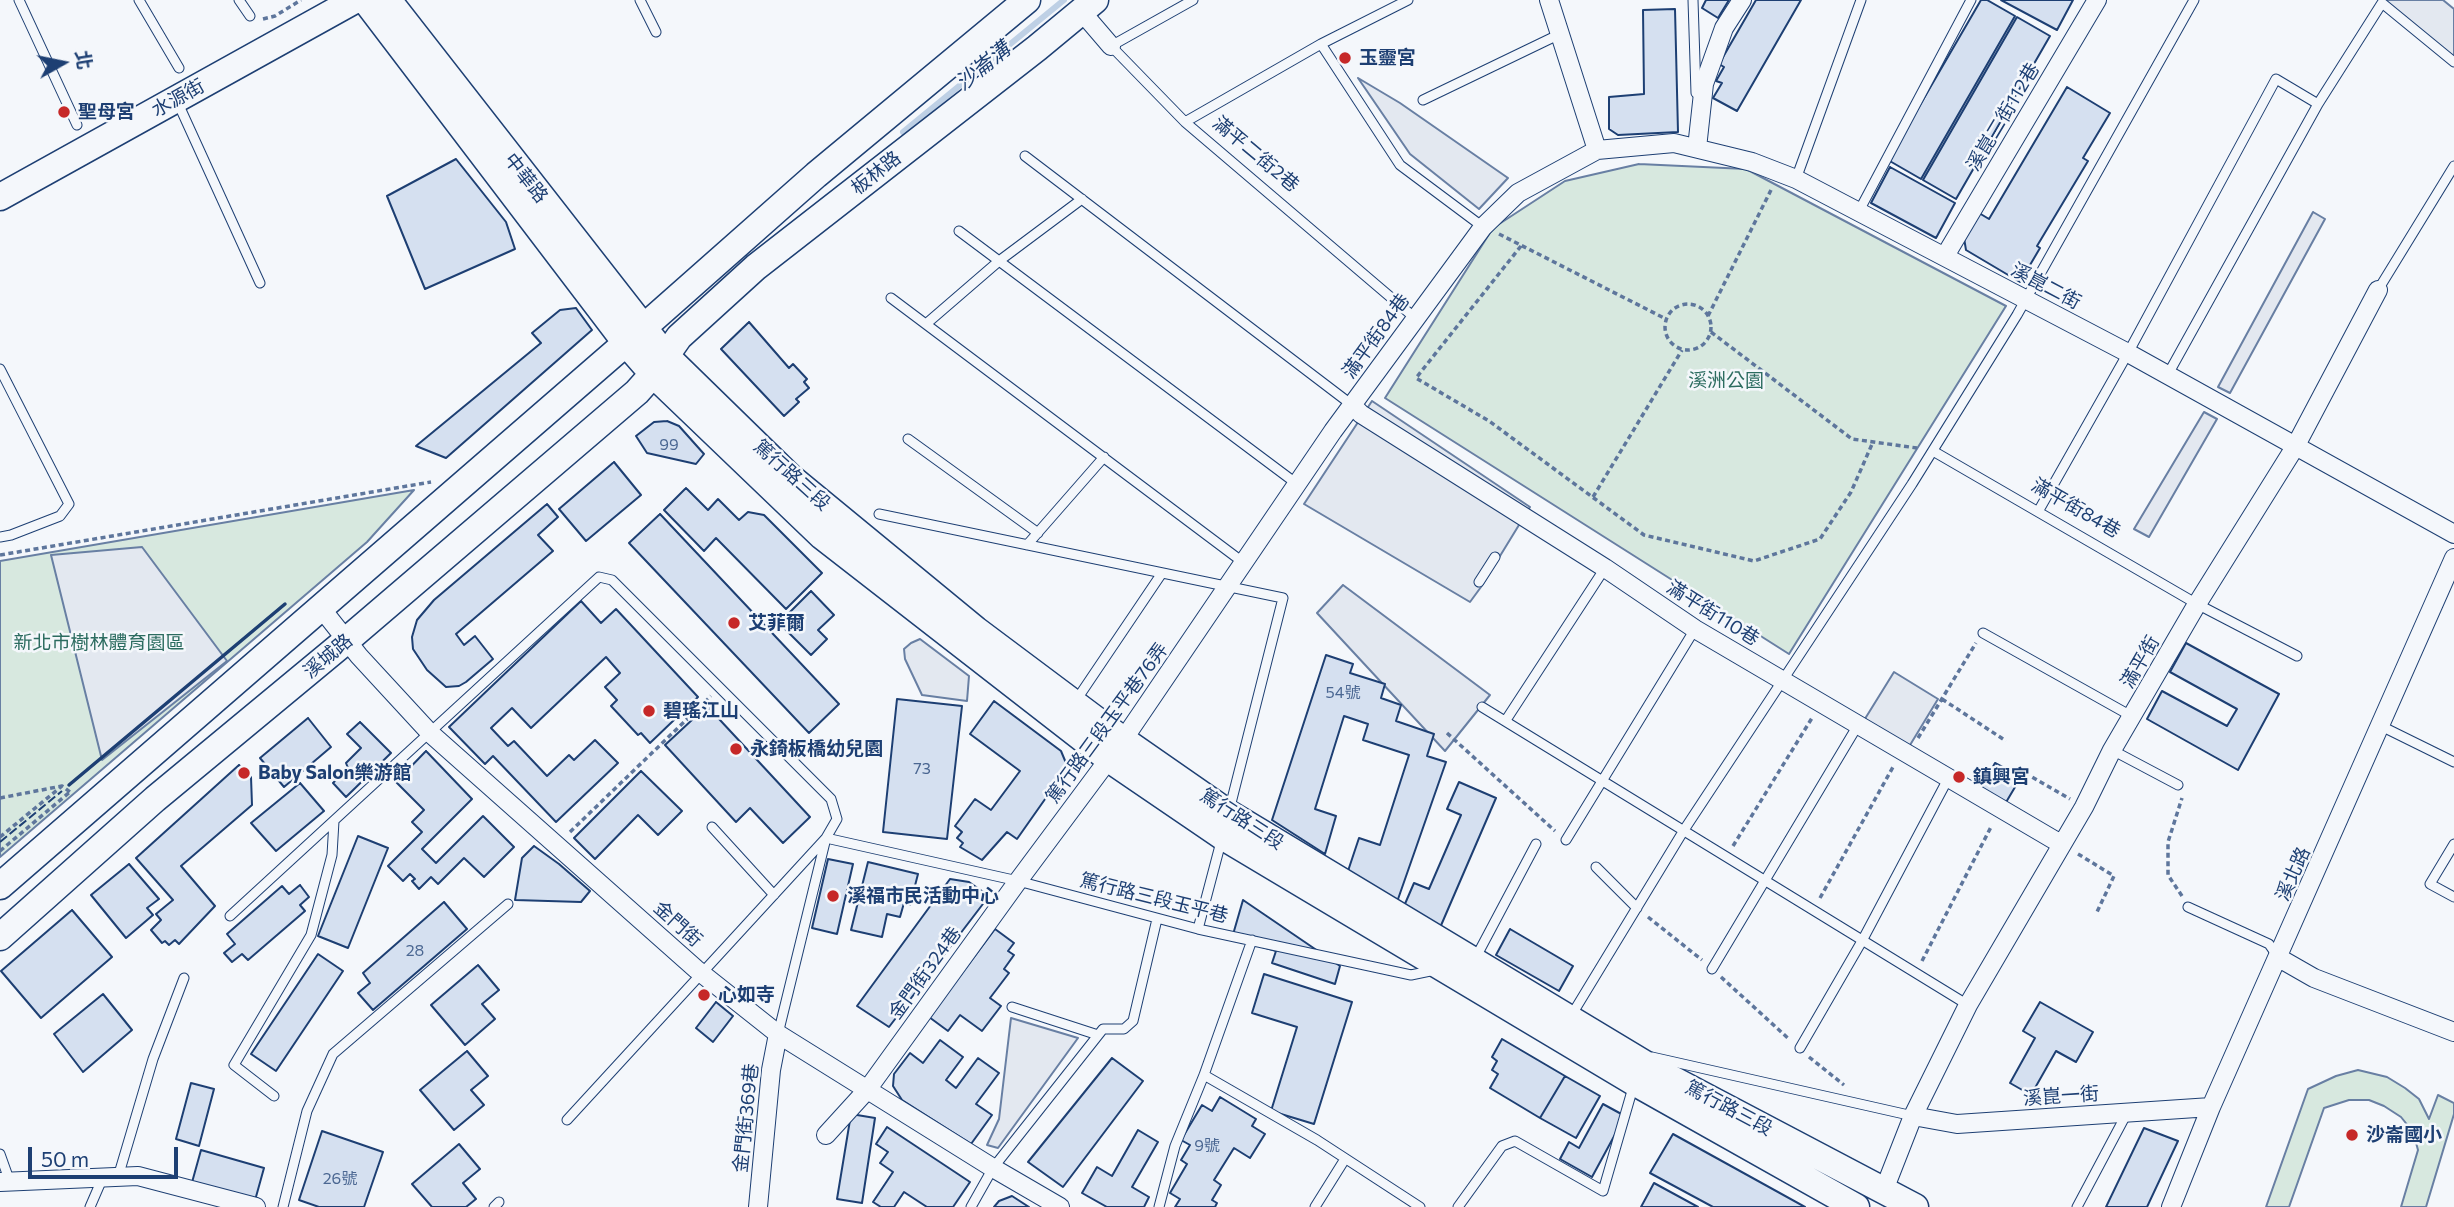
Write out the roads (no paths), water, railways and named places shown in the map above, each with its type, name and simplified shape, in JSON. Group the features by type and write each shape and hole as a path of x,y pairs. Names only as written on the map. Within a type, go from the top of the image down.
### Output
{"street":[{"name":"水源街","path":"0,197 355,0"},
{"name":"中華路","path":"365,0 659,365"},
{"name":"中華路","path":"388,0 635,335"},
{"name":"板林路","path":"635,335 816,175 1027,0"},
{"path":"1549,0 1597,150"},
{"path":"1697,149 1704,85 1724,28 1742,0"},
{"name":"溪崑二街112巷","path":"1945,256 2097,0"},
{"name":"板林路","path":"659,365 679,337 755,267 1088,6"},
{"name":"滿平二街2巷","path":"1088,6 1111,46"},
{"name":"溪崑二街","path":"1597,150 1674,143 1752,162 1796,179 2128,353 2454,534"},
{"name":"滿平街84巷","path":"1228,587 1297,484 1415,318 1518,193 1597,150"},
{"name":"滿平街","path":"1873,1198 1968,1005 2084,807 2112,750 2197,604 2295,447 2378,289"},
{"name":"溪城路","path":"0,886 635,335"},
{"name":"溪城路","path":"0,937 155,799 347,640 637,392 659,365"},
{"name":"篤行路三段","path":"659,365 976,630 1075,703 1116,749"},
{"name":"篤行路三段","path":"659,365 822,536 1225,825 1442,968 1634,1082 1873,1198"},
{"name":"滿平街110巷","path":"1352,405 1361,414 1605,568 1695,629 1820,705 1906,752 2061,844"},
{"name":"溪北路","path":"2171,1207 2211,1107 2454,558"},
{"name":"篤行路三段玉平巷76弄","path":"1018,881 1116,749 1228,587"},
{"name":"金門街","path":"321,608 430,733 703,974 778,1034 1060,1207"},
{"name":"篤行路三段","path":"1225,825 1474,961 1873,1198"},
{"name":"金門街324巷","path":"827,1135 867,1090 1018,881"},
{"path":"2279,958 2314,978 2454,1032"},
{"name":"金門街369巷","path":"758,1207 771,1070 778,1034"},
{"name":"溪崑一街","path":"1913,1116 1957,1125 2211,1107"},
{"path":"5,1182 138,1176 256,1207"},
{"path":"1873,1198 1915,1207"}],"lane":[{"path":"19,0 77,125"},
{"path":"139,0 178,68"},
{"path":"239,0 250,16"},
{"path":"640,0 656,32"},
{"path":"1111,46 1193,0"},
{"path":"1185,122 1321,44 1408,0"},
{"path":"1693,0 1697,149"},
{"path":"1796,179 1861,0"},
{"path":"1859,211 1971,0"},
{"path":"1570,1018 1684,830 1933,451 2025,298 2194,0"},
{"path":"2168,376 2318,104 2380,2 2454,62"},
{"path":"1423,100 1560,34"},
{"path":"1321,44 1400,164 1490,230"},
{"name":"滿平二街2巷","path":"1111,46 1185,122 1415,318"},
{"path":"2039,510 2128,353 2276,79 2318,104"},
{"path":"176,99 260,283"},
{"path":"1025,156 1352,405"},
{"name":"滿平街","path":"2378,289 2454,166"},
{"path":"926,324 999,261 1083,199"},
{"path":"960,231 1297,484"},
{"path":"891,298 1244,563"},
{"path":"0,369 69,504 60,516 0,537"},
{"path":"908,439 1038,533"},
{"name":"滿平街84巷","path":"1933,451 2039,510 2197,604 2297,656"},
{"path":"1027,545 1104,457"},
{"path":"879,514 1283,598 1198,929"},
{"path":"1479,583 1495,557"},
{"path":"1506,720 1605,568"},
{"name":"篤行路三段玉平巷76弄","path":"1075,703 1162,573"},
{"path":"230,916 599,577 612,580 831,799 837,819 826,838 567,1120"},
{"path":"1566,840 1695,629"},
{"path":"1983,633 2133,717"},
{"path":"1482,707 1968,1005"},
{"path":"1712,969 1858,725"},
{"path":"2381,726 2454,762"},
{"path":"2112,750 2178,785"},
{"path":"1800,1048 1949,777"},
{"path":"274,1096 234,1065 311,935 331,856 334,821"},
{"path":"712,827 774,895"},
{"path":"778,1034 826,838"},
{"name":"篤行路三段玉平巷","path":"826,838 1018,881 1198,929 1411,975 1474,961"},
{"path":"1474,961 1536,844"},
{"path":"2454,844 2430,884 2454,897"},
{"path":"1596,867 1637,908"},
{"path":"283,1207 307,1111 333,1054 508,904"},
{"path":"2188,907 2270,944 2279,958"},
{"path":"1012,1007 1101,1032 1124,1029 1133,1021 1157,919"},
{"path":"1159,1207 1174,1146 1204,1075 1252,940"},
{"path":"90,1207 110,1177 184,978"},
{"path":"971,1207 993,1168 1101,1032"},
{"path":"1622,1050 1913,1116"},
{"path":"1204,1075 1317,1140 1420,1207"},
{"path":"1458,1207 1503,1146 1515,1141 1603,1191 1634,1082"},
{"path":"2077,1207 2127,1113"},
{"path":"0,1154 5,1182"},
{"path":"1315,1207 1345,1159"}],"waterway":[{"name":"沙崙溝","path":"903,132 1064,0"}],"place":[{"name":"玉靈宮","path":"1345,58"},
{"name":"聖母宮","path":"64,112"},
{"name":"艾菲爾","path":"734,623"},
{"name":"碧瑤江山","path":"649,711"},
{"name":"永錡板橋幼兒園","path":"736,749"},
{"name":"Baby Salon樂游館","path":"244,773"},
{"name":"鎮興宮","path":"1959,777"},
{"name":"溪福市民活動中心","path":"833,896"},
{"name":"心如寺","path":"704,995"},
{"name":"沙崙國小","path":"2352,1135"}],"park label":[{"name":"溪洲公園","path":"1726,381"},
{"name":"新北市樹林體育園區","path":"99,643"}]}
